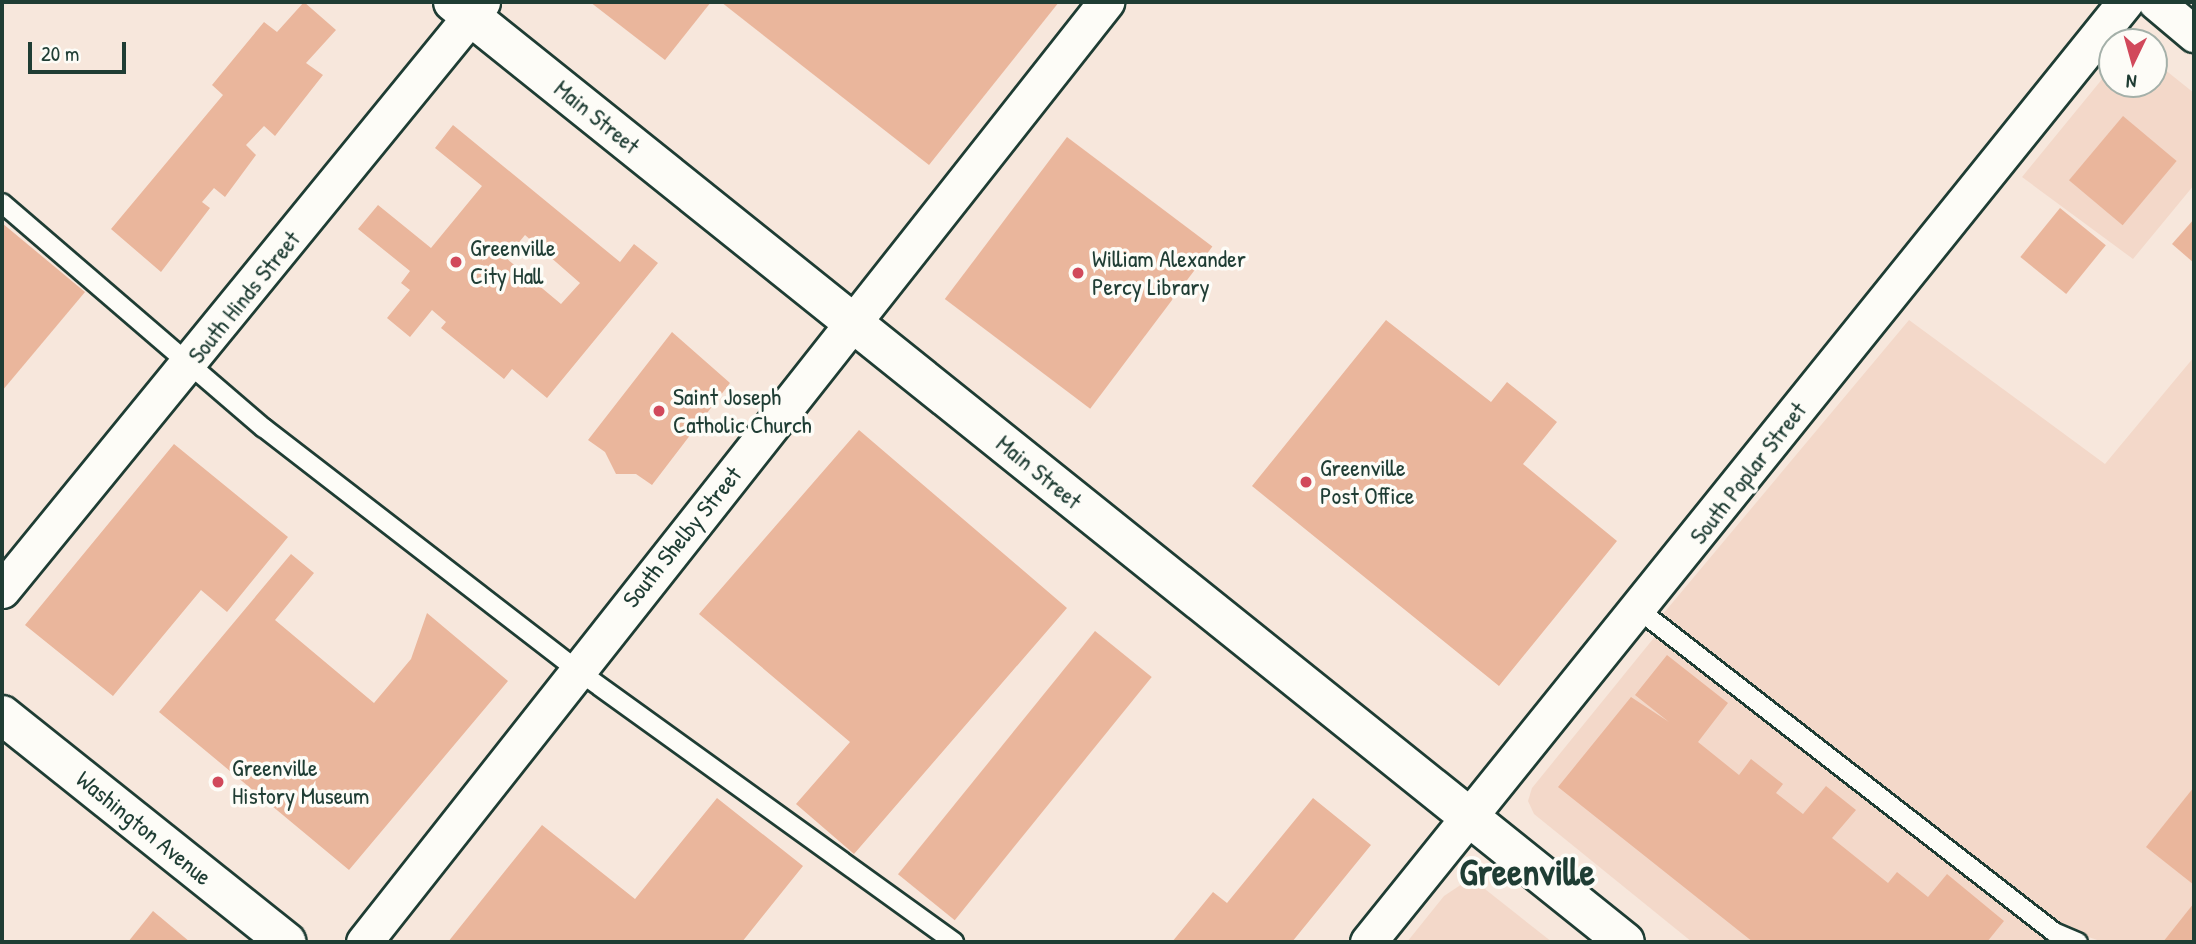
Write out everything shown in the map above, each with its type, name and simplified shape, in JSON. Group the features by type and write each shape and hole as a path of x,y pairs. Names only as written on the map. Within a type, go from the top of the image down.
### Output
{"street":[{"name":"South Shelby Street","path":"364,942 1106,2"},
{"name":"South Poplar Street","path":"1368,942 1639,610 2125,2"},
{"path":"2156,2 2194,34"},
{"name":"Main Street","path":"469,7 854,323 1625,942"},
{"name":"South Hinds Street","path":"2,590 190,364 469,7"},
{"name":"Washington Avenue","path":"2,715 286,942"}],"lane":[{"path":"2,203 190,364 577,670 954,942"},
{"path":"1639,610 2054,932 2078,942"}],"shaded area":[{"path":"2168,72 2194,93 2194,185 2133,259 2022,177 2098,84 2098,98 2168,98"},
{"path":"1909,320 2105,464 2194,357 2194,942 2103,942 2074,932 2008,889 1663,614"},
{"path":"1657,634 2049,942 1692,942 1534,814 1528,801 1532,788"},
{"path":"1471,878 1552,942 1407,942 1444,896"}],"building":[{"path":"304,2 336,30 306,63 323,75 275,136 264,126 246,145 256,155 225,197 214,188 202,202 210,208 161,272 111,229 223,95 212,85 264,22 277,32"},
{"path":"590,2 711,2 665,60"},
{"path":"721,2 1059,2 929,165"},
{"path":"2123,116 2177,161 2123,225 2069,180"},
{"name":"Greenville City Hall","path":"453,125 620,262 634,244 658,263 547,398 512,369 504,379 441,328 446,322 432,310 410,337 387,318 410,290 401,283 410,271 358,229 378,205 431,248 482,186 435,148","holes":["525,235 580,283 561,304 506,258"]},
{"name":"William Alexander Percy Library","path":"1067,137 1212,247 1090,409 945,299"},
{"path":"2060,208 2106,245 2066,294 2020,257"},
{"path":"2194,219 2194,263 2172,244"},
{"path":"2,223 85,292 2,391"},
{"path":"1386,320 1491,402 1507,382 1557,422 1523,464 1617,541 1499,686 1252,486"},
{"name":"Saint Joseph Catholic Church","path":"672,332 730,383 652,485 636,474 616,474 605,452 588,440"},
{"path":"859,430 1067,608 854,854 796,804 850,742 699,614"},
{"path":"174,444 288,537 227,612 201,590 113,696 25,625"},
{"path":"291,554 314,573 275,620 374,703 411,659 427,613 508,681 349,870 159,712"},
{"path":"1095,631 1152,677 955,920 898,874"},
{"path":"1667,655 1728,703 1698,742 1739,775 1751,759 1783,784 1776,793 1803,814 1826,786 1856,810 1832,838 1888,883 1897,872 1928,897 1947,874 2004,921 1987,942 1753,942 1558,787 1631,697 1669,722 1635,695"},
{"path":"2194,787 2194,885 2146,847"},
{"path":"717,798 803,866 742,942 448,942 542,825 635,899"},
{"path":"1313,798 1371,845 1292,942 1172,942 1213,892 1227,903"},
{"path":"2194,903 2194,942 2163,942"},
{"path":"153,911 190,942 128,942"}],"place":[{"name":"Greenville City Hall","path":"456,262"},
{"name":"William Alexander Percy Library","path":"1078,273"},
{"name":"Saint Joseph Catholic Church","path":"659,411"},
{"name":"Greenville Post Office","path":"1306,482"},
{"name":"Greenville History Museum","path":"218,782"}],"district":[{"name":"Greenville","path":"1527,872"}]}
